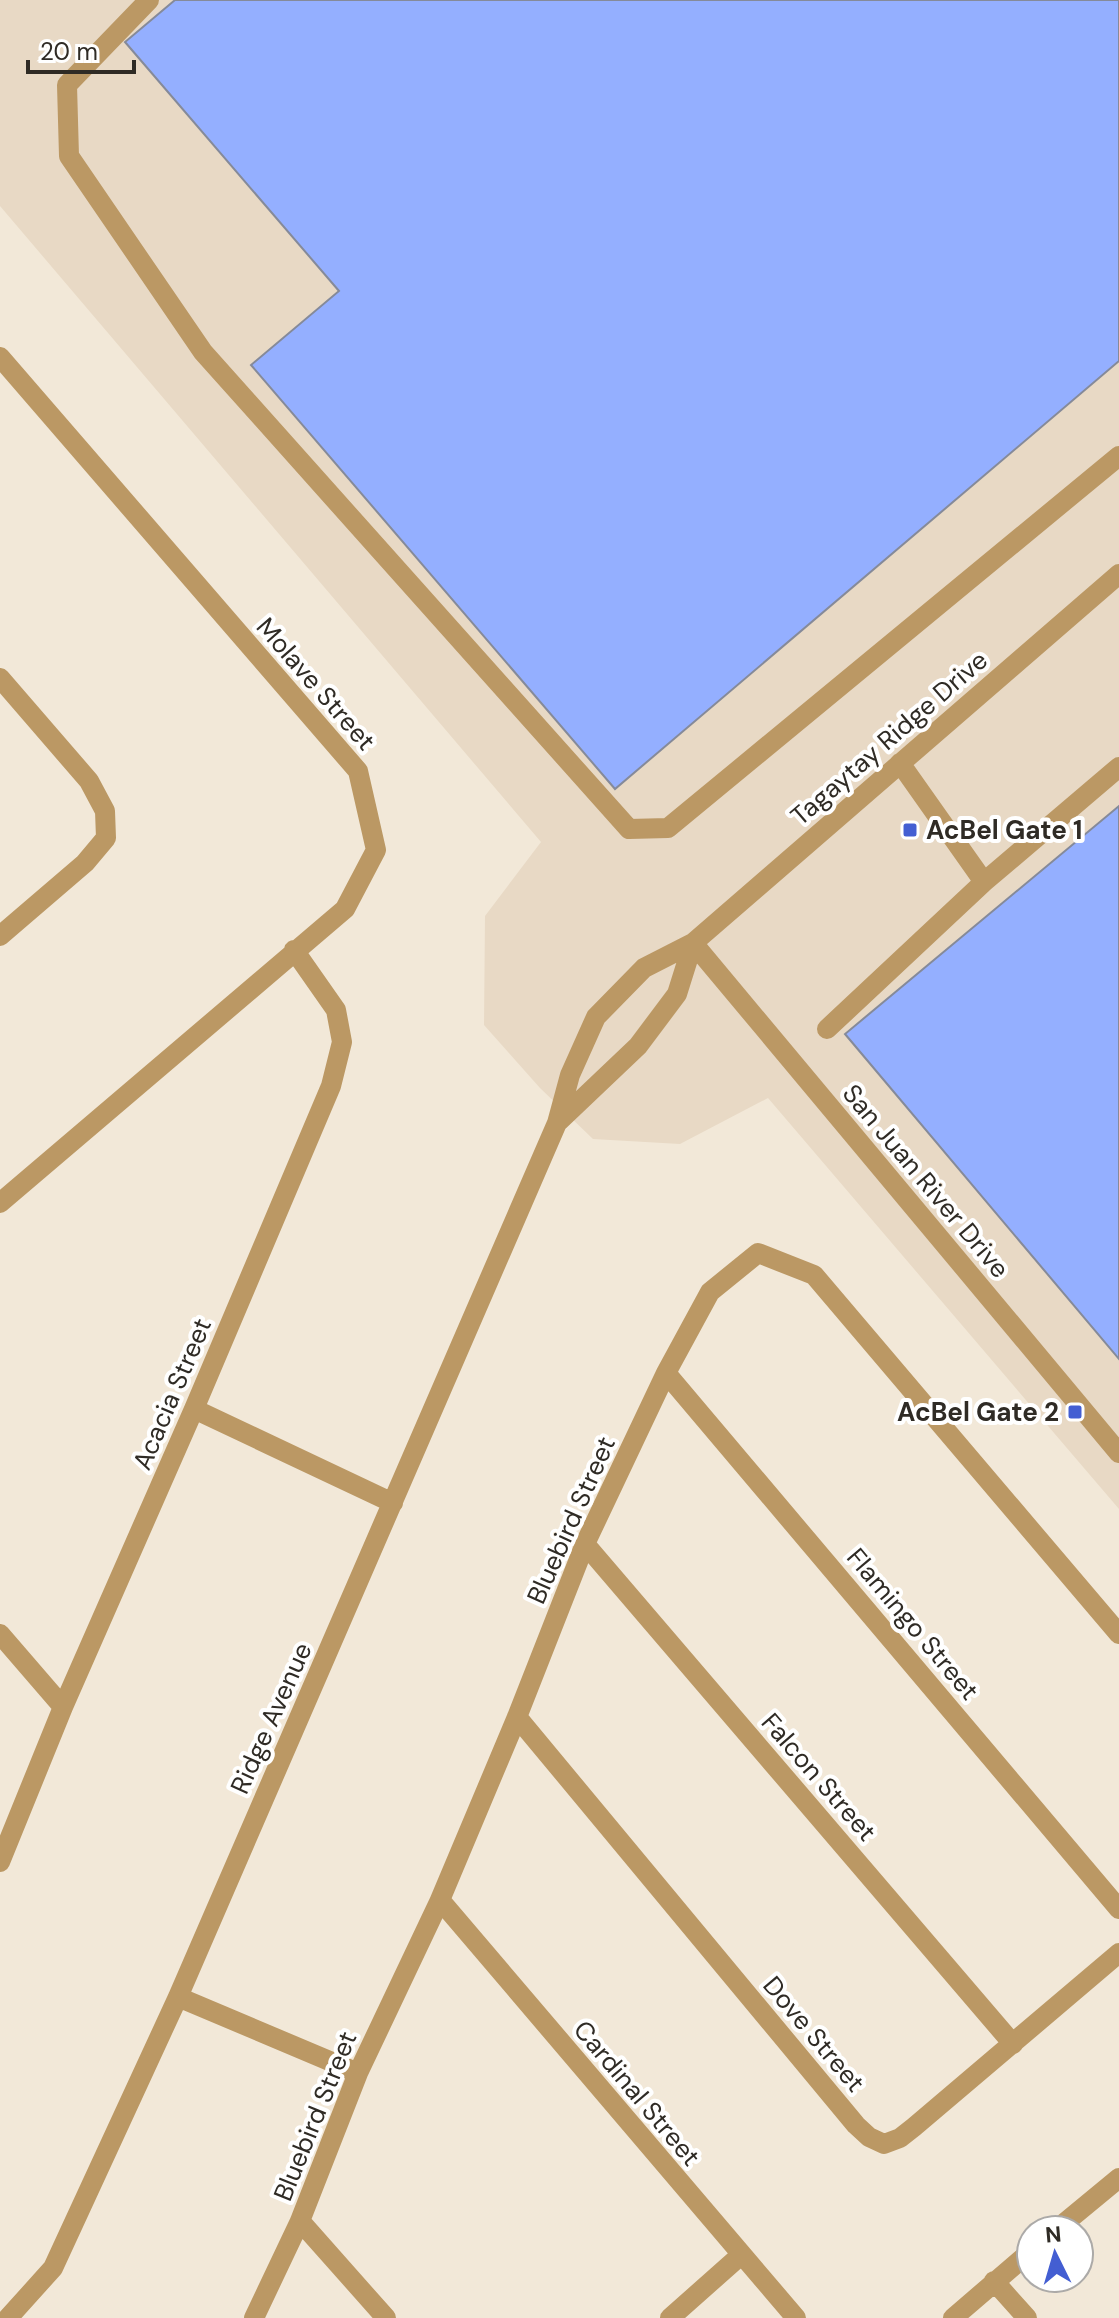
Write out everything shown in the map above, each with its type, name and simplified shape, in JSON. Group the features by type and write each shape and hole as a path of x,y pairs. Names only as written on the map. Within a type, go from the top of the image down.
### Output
{"street":[{"path":"149,0 67,85 69,156 203,352 629,829 668,828 1119,456"},
{"name":"Molave Street","path":"0,357 358,771 376,850 345,909 0,1203"},
{"name":"Tagaytay Ridge Drive","path":"557,1123 570,1075 596,1017 644,968 693,943 1119,574"},
{"path":"0,678 89,781 105,811 106,838 85,863 0,936"},
{"path":"900,763 984,882"},
{"path":"827,1029 984,882 1119,767"},
{"path":"557,1123 638,1046 654,1025 677,994 693,943"},
{"name":"San Juan River Drive","path":"693,943 1119,1453"},
{"name":"Acacia Street","path":"0,1862 63,1707 331,1086 342,1042 336,1010 294,950"},
{"name":"Ridge Avenue","path":"8,2318 53,2268 178,1997 557,1123"},
{"name":"Bluebird Street","path":"254,2318 300,2221 358,2073 440,1900 585,1544 666,1373 710,1292 758,1253 814,1275 1119,1634"},
{"name":"Flamingo Street","path":"666,1373 1119,1909"},
{"path":"194,1409 393,1503"},
{"name":"Falcon Street","path":"585,1544 1013,2044"},
{"path":"0,1634 63,1707"},
{"name":"Dove Street","path":"517,1717 856,2125 869,2137 884,2144 900,2138 1119,1953"},
{"name":"Cardinal Street","path":"440,1900 796,2318"},
{"path":"178,1997 358,2073"},
{"path":"1075,2214 1119,2178"},
{"path":"300,2221 386,2318"},
{"path":"670,2318 741,2255"},
{"path":"953,2318 1015,2264"},
{"path":"994,2281 1027,2318"}],"shaded area":[{"path":"0,0 1119,0 1119,1509 768,1098 680,1144 593,1139 540,1088 484,1025 485,916 541,842 0,206"}],"building":[{"path":"175,0 1119,0 1119,361 615,789 251,365 339,291 125,42"},
{"path":"1119,806 1119,1359 845,1034"}],"place":[{"name":"AcBel Gate 1","path":"910,830"},
{"name":"AcBel Gate 2","path":"1075,1412"}]}
